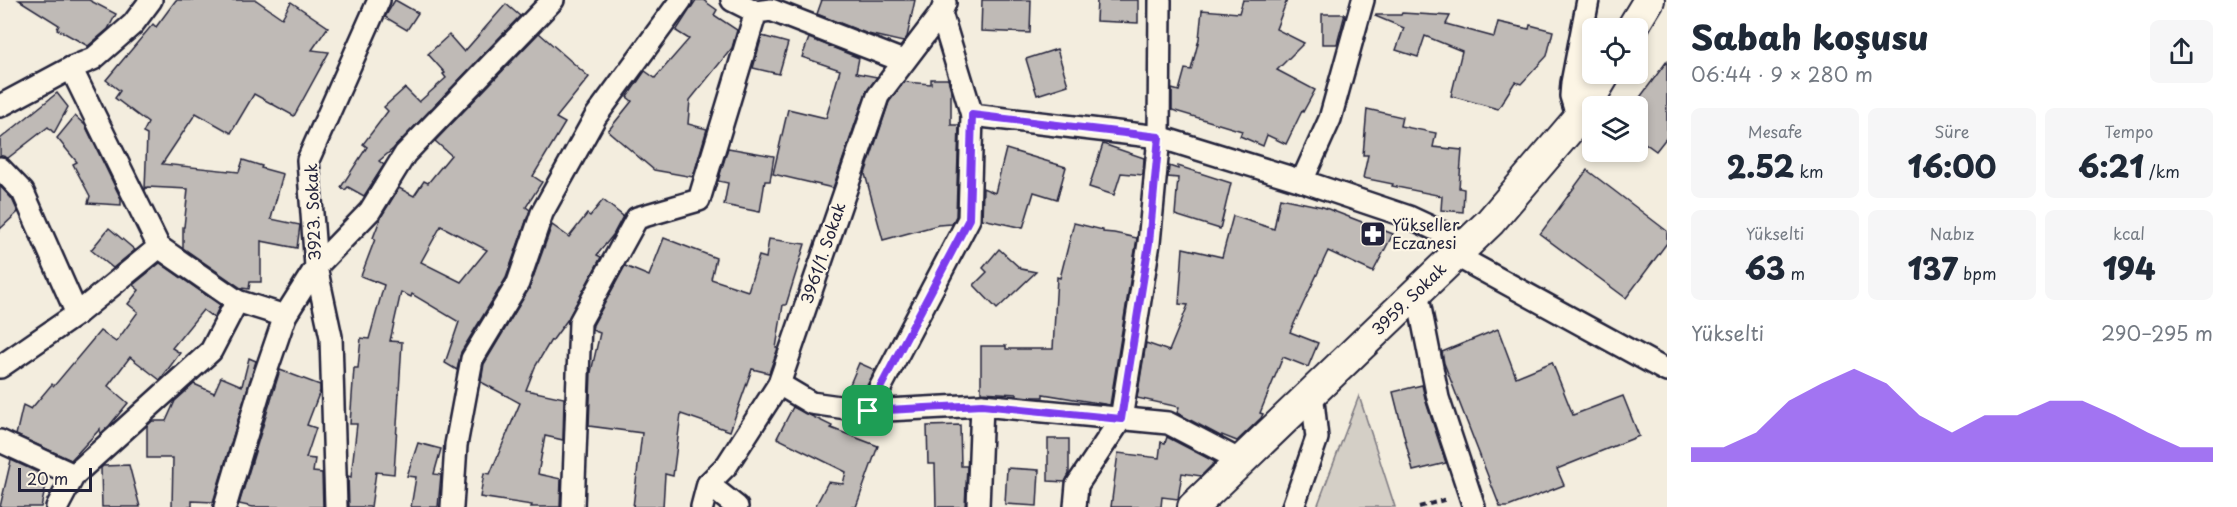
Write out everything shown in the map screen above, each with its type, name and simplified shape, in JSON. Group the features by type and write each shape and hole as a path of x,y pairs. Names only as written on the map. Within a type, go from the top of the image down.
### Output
{"street":[{"path":"0,106 71,68 93,59 133,24 151,0"},
{"name":"3923. Sokak","path":"225,507 260,389 285,316 316,267 308,160 379,0"},
{"path":"336,507 331,337 316,267 370,211 405,154 553,0"},
{"path":"452,507 456,445 472,359 518,283 542,213 596,116 681,0"},
{"path":"732,0 756,12 771,10 903,61"},
{"path":"1074,507 1077,485 1121,419 1149,243 1159,137 1160,0"},
{"path":"1302,181 1330,119 1364,0"},
{"path":"1578,119 1571,96 1572,83 1588,0"},
{"path":"1638,18 1649,0"},
{"path":"868,411 969,219 972,115 944,6"},
{"name":"3961/1. Sokak","path":"702,507 708,484 727,465 779,384 878,96 944,6"},
{"path":"573,507 580,322 637,218 699,200 756,12"},
{"path":"71,68 159,248 237,301 285,316"},
{"name":"3959. Sokak","path":"1193,507 1490,222 1578,119 1599,84"},
{"path":"972,115 1159,137 1409,217 1667,371"},
{"path":"0,168 23,192 76,314"},
{"path":"0,367 76,314 159,248"},
{"path":"1417,292 1438,398 1471,500"},
{"path":"57,507 74,475 211,351 237,301"},
{"path":"779,384 811,403 868,411 982,405 1168,423 1241,461"},
{"path":"1293,507 1317,438 1312,392"},
{"path":"978,507 982,405"},
{"path":"0,441 74,475"},
{"path":"708,484 737,507"}],"path":[{"path":"1419,507 1471,500"}],"shaded area":[{"path":"1359,396 1395,507 1317,507"}],"building":[{"path":"19,0 89,0 116,14 108,29 88,46 57,29 59,25"},
{"path":"176,0 256,0 282,18 291,2 328,27 312,50 329,52 294,116 254,94 231,133 196,113 162,164 239,172 243,160 283,174 271,219 300,225 297,248 261,241 261,282 250,282 249,289 241,288 183,248 188,189 147,187 145,190 147,135 143,133 148,123 115,98 120,91 106,80 153,24 156,27"},
{"path":"395,0 418,13 407,30 385,17"},
{"path":"696,0 703,0 717,10 714,15 737,30 732,48 690,100 688,124 707,129 693,177 654,170 608,131 632,101 627,97 645,71 655,78 689,39 676,31"},
{"path":"822,0 915,0 907,37 903,42 868,34 817,14"},
{"path":"982,0 1031,0 1030,33 981,31"},
{"path":"1097,0 1138,0 1138,23 1096,21"},
{"path":"1243,0 1287,0 1276,29 1304,43 1277,70 1315,90 1286,144 1267,135 1263,146 1240,136 1242,131 1172,110 1172,89 1179,91 1185,69 1191,70 1199,39 1202,10 1239,13"},
{"path":"506,4 520,16 379,161 384,165 364,196 348,187 345,190 341,187 367,147 363,144 388,111 384,107 405,88 419,102 446,78 443,74 445,73 428,54 449,35 464,52"},
{"path":"1402,13 1450,16 1446,24 1494,37 1498,22 1529,29 1530,25 1553,31 1547,56 1521,84 1515,82 1498,109 1451,96 1462,51 1425,36 1418,57 1396,50 1404,28 1375,16 1401,15"},
{"path":"1322,14 1345,14 1337,44 1322,44"},
{"path":"539,33 589,77 556,118 565,123 533,176 542,182 526,207 530,210 506,278 461,352 457,370 445,363 459,322 412,294 411,297 401,292 390,341 402,342 394,474 376,472 371,507 349,507 348,476 351,477 357,424 350,424 354,368 358,368 361,338 369,339 384,285 361,276 381,217 399,188 414,196 424,181 428,183 451,155 435,141","holes":["441,226 487,250 461,282 421,262"]},
{"path":"762,36 788,43 779,74 753,68"},
{"path":"809,38 859,58 856,73 877,77 866,92 833,188 773,174 788,109 826,118 840,70 802,57"},
{"path":"1057,49 1068,85 1037,95 1026,59"},
{"path":"1667,61 1667,137 1656,151 1648,145 1648,96 1641,96"},
{"path":"931,79 948,79 951,90 951,125 959,125 956,216 952,224 938,225 883,240 865,174 889,102 904,82 931,84"},
{"path":"57,93 68,107 54,133 48,127 8,158 0,156 0,139"},
{"path":"1367,109 1402,117 1400,126 1436,133 1433,147 1462,150 1459,188 1464,189 1463,212 1441,210 1442,196 1363,178 1368,155 1363,155"},
{"path":"75,116 85,125 121,199 121,205 88,203 90,196 73,164 77,162 57,138"},
{"path":"1103,144 1144,158 1143,175 1121,173 1114,195 1089,187"},
{"path":"728,148 774,156 770,181 765,181 760,212 724,205 728,183 718,181"},
{"path":"1006,149 1066,167 1057,199 1034,192 1023,228 982,219 983,188 995,193"},
{"path":"1169,166 1178,169 1178,166 1231,183 1220,229 1175,215 1178,178 1168,177"},
{"path":"1587,170 1667,231 1667,243 1626,298 1540,234"},
{"path":"0,186 12,199 18,212 0,229"},
{"path":"1280,198 1323,207 1393,234 1373,272 1328,251 1290,332 1318,343 1308,367 1283,357 1260,413 1263,414 1261,418 1237,441 1222,435 1222,437 1177,413 1179,407 1137,398 1146,343 1169,351 1188,305 1179,304 1183,248 1222,257 1233,216 1274,229"},
{"path":"603,200 623,216 613,235 597,255 601,257 568,319 551,340 535,367 526,390 564,398 563,440 545,436 538,474 561,479 560,507 531,507 532,505 480,497 484,473 490,474 520,403 481,382 484,364 529,289 552,225 569,237 587,214 590,216"},
{"path":"1074,223 1103,230 1103,232 1137,238 1110,405 1043,394 1043,397 1032,397 981,392 981,346 1006,346 1006,349 1053,349 1057,277 1060,278"},
{"path":"109,228 135,250 113,268 91,250"},
{"path":"664,238 716,258 711,279 748,291 759,256 766,258 769,239 805,244 786,305 783,305 776,348 778,348 769,373 752,369 730,431 681,414 673,476 665,474 663,507 633,507 642,433 589,426 591,372 600,333 592,330 625,266 649,276"},
{"path":"999,249 1021,269 1036,272 997,309 974,285 987,272 983,268"},
{"path":"160,263 220,305 214,318 203,310 172,348 180,353 160,380 130,357 108,386 128,403 109,426 100,434 100,429 71,460 16,435 23,405 31,409 52,384 54,386 100,331 116,342 138,312 128,304 139,290 133,285"},
{"path":"1498,329 1516,377 1552,362 1573,415 1623,396 1639,436 1557,469 1564,485 1508,507 1500,507 1444,363 1442,352"},
{"path":"249,358 256,361 213,502 192,501 192,507 172,507 173,458 147,458 147,426 152,421 166,421 175,401 194,384 214,393 221,377 242,386"},
{"path":"859,363 875,370 862,395 848,389"},
{"path":"280,370 320,385 320,391 307,425 316,428 306,458 315,459 313,472 322,473 323,507 253,507 239,504"},
{"path":"1422,385 1446,463 1413,471 1393,392"},
{"path":"793,407 832,426 831,428 878,446 856,507 815,507 828,482 843,484 846,472 777,438"},
{"path":"960,425 961,466 967,466 965,507 936,507 935,464 928,464 927,426"},
{"path":"1167,437 1215,462 1201,476 1182,473 1178,499 1162,497 1161,507 1111,507 1118,453 1159,458 1161,442 1165,443"},
{"path":"1048,439 1069,439 1069,474 1065,482 1048,481"},
{"path":"418,443 441,449 434,474 441,475 438,507 411,507 416,477 407,476"},
{"path":"11,460 48,477 41,507 0,507"},
{"path":"129,465 140,507 102,507 101,468"},
{"path":"1007,468 1039,470 1037,506 1005,504"}],"place":[{"name":"Yükseller Eczanesi","path":"1373,234"}],"route":[{"path":"972,115 1159,137 1149,243 1121,419 982,405 868,411 969,219 972,115"}]}
